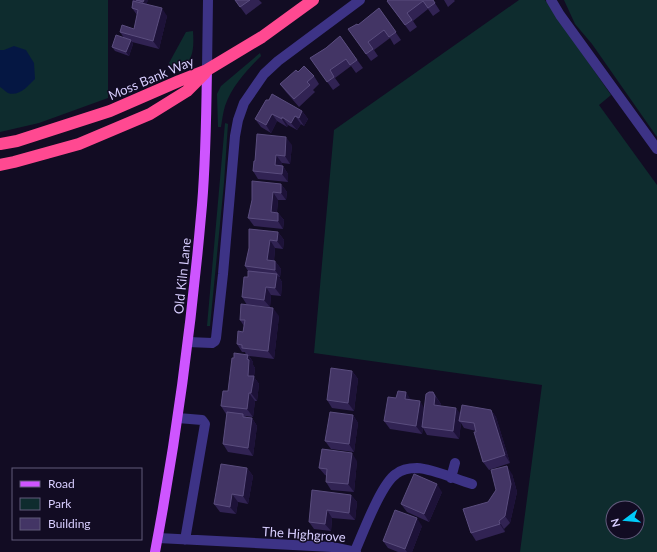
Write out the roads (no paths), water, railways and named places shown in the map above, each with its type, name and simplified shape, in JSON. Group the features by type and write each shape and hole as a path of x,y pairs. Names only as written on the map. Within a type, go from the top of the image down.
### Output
{"highway":[{"path":"207,70 262,37 313,0"},
{"name":"Moss Bank Way","path":"0,144 17,141 110,111 207,70"},
{"name":"Moss Bank Way","path":"0,165 79,144 150,114 187,91 207,70"}],"main road":[{"name":"Old Kiln Lane","path":"155,552 178,418 202,215 206,144 207,70"}],"street":[{"name":"Old Kiln Lane","path":"207,70 208,0"},
{"path":"188,342 212,343 216,338 235,136 238,120 244,103 264,74 278,61 360,0"},
{"path":"551,0 560,15 657,149"},
{"path":"178,418 202,420 205,424 185,540"},
{"path":"451,478 455,463"},
{"name":"The Highgrove","path":"158,538 251,548 332,547 356,552 385,486 397,473 405,469 424,469 472,484"}],"water":[{"path":"14,46 26,50 34,63 35,79 20,92 12,94 0,87 0,50"}]}
